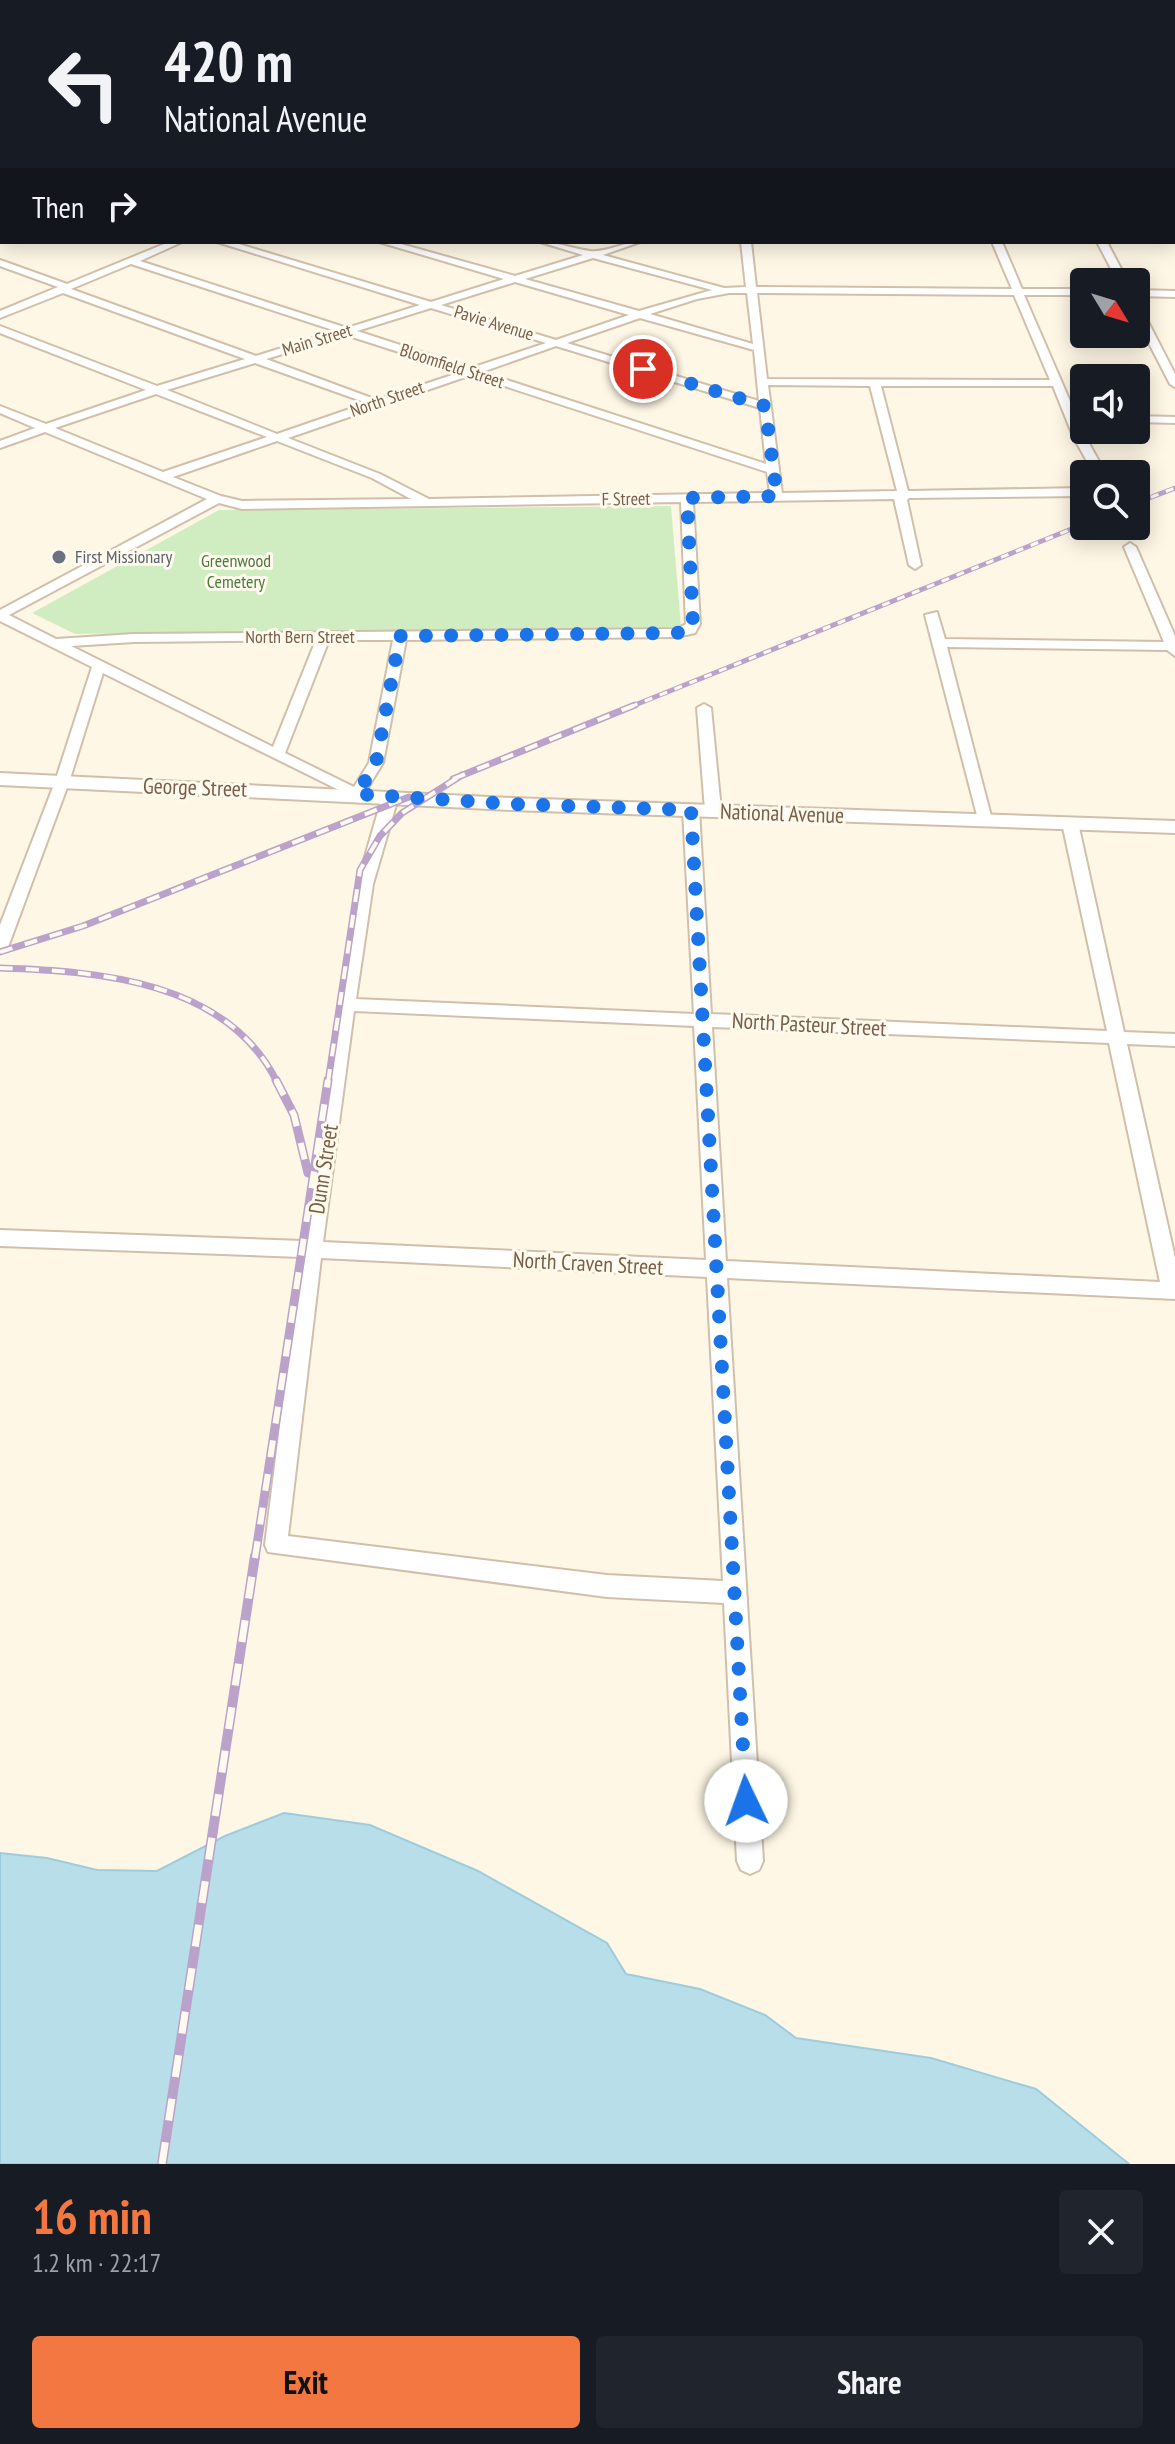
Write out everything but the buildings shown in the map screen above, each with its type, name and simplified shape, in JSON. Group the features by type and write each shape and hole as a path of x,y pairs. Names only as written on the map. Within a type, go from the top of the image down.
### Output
{"street":[{"path":"152,244 163,247"},
{"path":"0,315 171,244"},
{"name":"Pavie Avenue","path":"229,244 765,406"},
{"path":"391,244 757,348"},
{"path":"553,244 725,290"},
{"name":"Main Street","path":"0,445 42,427 153,391 628,244"},
{"path":"746,244 776,497"},
{"path":"998,244 1057,383 1070,404"},
{"path":"1103,244 1116,268"},
{"name":"Bloomfield Street","path":"131,261 773,470"},
{"path":"0,263 253,360 376,403"},
{"name":"North Street","path":"163,476 695,296 725,290 1070,292"},
{"path":"1150,293 1175,294"},
{"path":"0,329 376,476 428,503"},
{"path":"1150,335 1175,384"},
{"path":"1162,358 1175,358"},
{"path":"762,382 1057,383"},
{"path":"875,383 915,565"},
{"name":"F Street","path":"0,409 217,499 242,505 1070,492"},
{"path":"1150,419 1175,420"},
{"name":"North Bern Street","path":"55,643 134,638 677,633 690,630 693,624 687,498"},
{"path":"0,616 217,499"},
{"path":"940,643 1174,649 1130,547"},
{"path":"932,615 984,820"},
{"path":"0,616 357,794 376,763 400,636"},
{"path":"278,753 324,636"},
{"path":"0,947 62,782 99,665"},
{"path":"704,708 713,810"},
{"name":"George Street","path":"0,779 390,798"},
{"name":"National Avenue","path":"390,798 1175,827"},
{"name":"Dunn Street","path":"390,798 365,884 312,1250 276,1545 607,1586 735,1593"},
{"path":"691,810 750,1861"},
{"path":"1070,823 1174,1290"},
{"name":"North Pasteur Street","path":"347,1005 1175,1040"},
{"name":"North Craven Street","path":"0,1238 1174,1290"}],"green space":[{"name":"Greenwood Cemetery","path":"671,506 681,627 75,634 32,613 219,510"}],"water":[{"path":"284,1813 370,1825 478,1871 607,1943 626,1974 700,1989 765,2015 796,2038 931,2058 1036,2089 1129,2164 0,2164 0,1853 47,1858 97,1870 157,1871 225,1836"}],"railway":[{"path":"1150,498 1175,488"},
{"path":"630,707 1070,530"},
{"path":"460,776 635,705"},
{"path":"328,1082 360,870 380,836 402,813 460,776"},
{"path":"453,779 460,776"},
{"path":"0,952 83,926 409,797"},
{"path":"0,968 118,979 157,988 193,1002 227,1022 255,1048 277,1082"},
{"path":"276,1080 294,1115 308,1173"},
{"path":"255,1558 328,1080"},
{"path":"162,2164 255,1556"}],"place":[{"name":"First Missionary","path":"59,557"}],"route":[{"path":"643,369 765,406 777,496 687,498 693,624 690,630 677,633 400,636 376,763 357,794 512,804 691,810 746,1801"}]}
